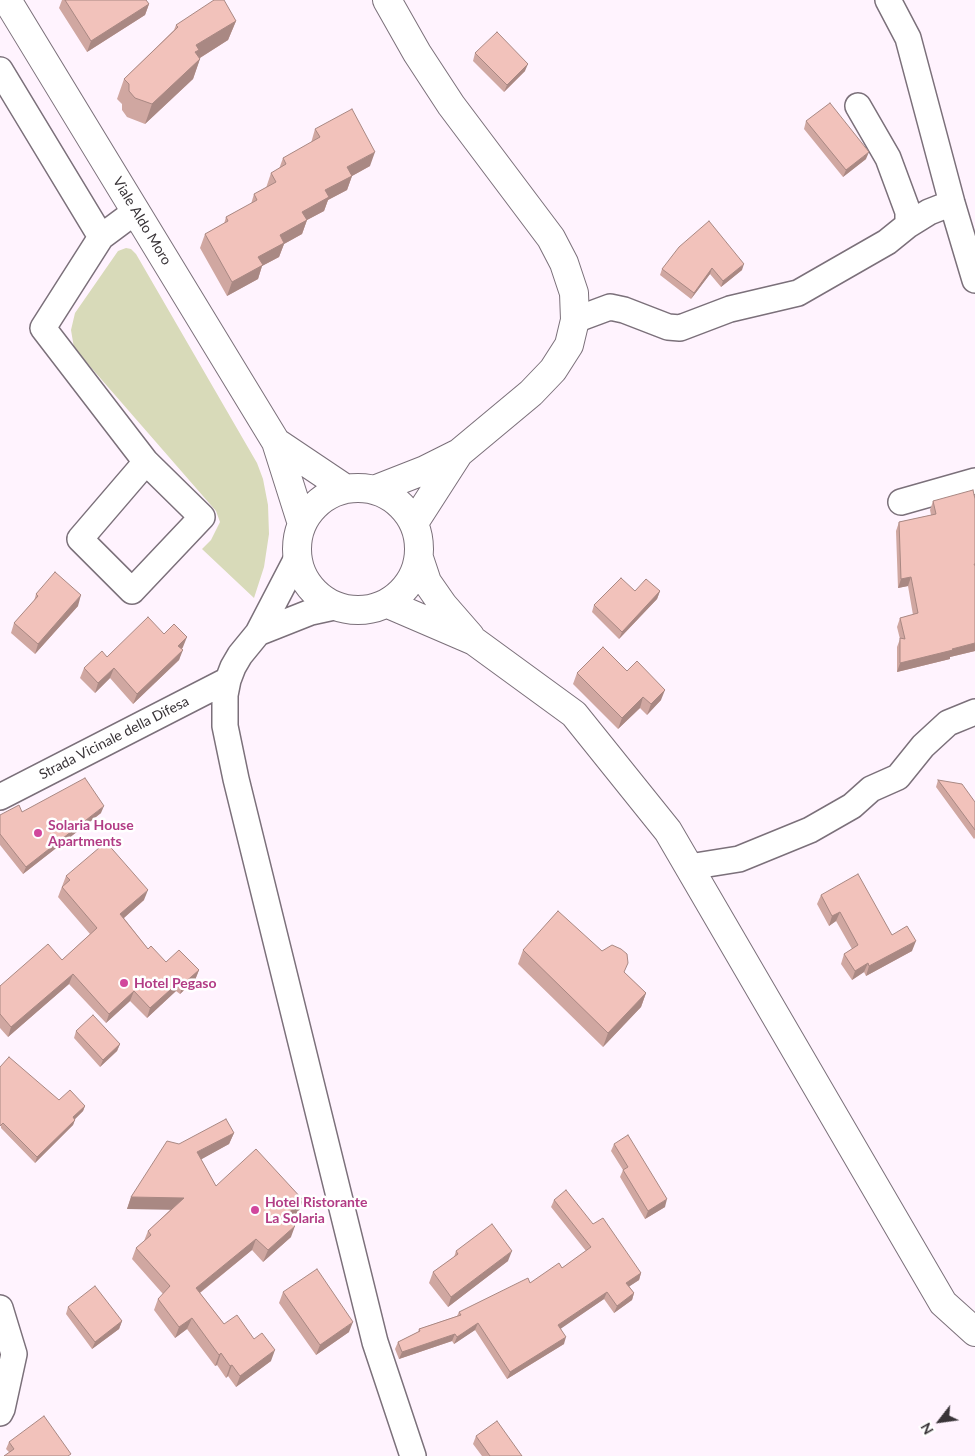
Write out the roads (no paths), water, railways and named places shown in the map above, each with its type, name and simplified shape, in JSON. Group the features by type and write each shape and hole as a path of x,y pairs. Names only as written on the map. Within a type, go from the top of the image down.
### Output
{"main road":[{"path":"374,490 425,470 459,453 531,393 554,370 569,344 575,320 574,293 564,263 551,238 451,105 417,53 387,0"},
{"name":"Viale Aldo Moro","path":"5,4 136,211 276,442 302,524"},
{"name":"Viale Aldo Moro","path":"276,442 346,489"},
{"path":"414,523 459,453"},
{"path":"420,558 414,577 403,592 388,604 370,610 352,611 334,607 317,595 304,578 297,558 297,540 302,524 313,508 328,496 346,489 360,488 374,490 390,497 404,508 414,523 419,540 420,558 428,582 443,605 474,641"},
{"path":"388,604 474,641 574,714 668,831 943,1303 975,1332"}],"street":[{"path":"888,0 908,38 952,203 975,280"},
{"path":"0,70 101,237"},
{"path":"858,106 888,158 908,212 908,225"},
{"path":"575,320 610,307 624,310 668,327 680,328 730,309 798,293 887,242 908,225 929,212 952,203"},
{"path":"136,211 101,237 43,328 146,462 202,517 132,591 80,539 146,462"},
{"path":"901,502 975,481"},
{"path":"297,558 258,633 240,655 228,680 225,695 225,726 236,779 375,1342 413,1456"},
{"path":"258,633 311,612 334,607"},
{"name":"Strada Vicinale della Difesa","path":"0,797 228,680"},
{"path":"689,867 739,859 810,830 852,806 871,790 898,777 923,746 948,723 975,712"},
{"path":"0,1308 14,1354 0,1413"}],"place":[{"name":"Solaria House Apartments","path":"38,833"},
{"name":"Hotel Pegaso","path":"124,983"},
{"name":"Hotel Ristorante La Solaria","path":"255,1210"}]}
